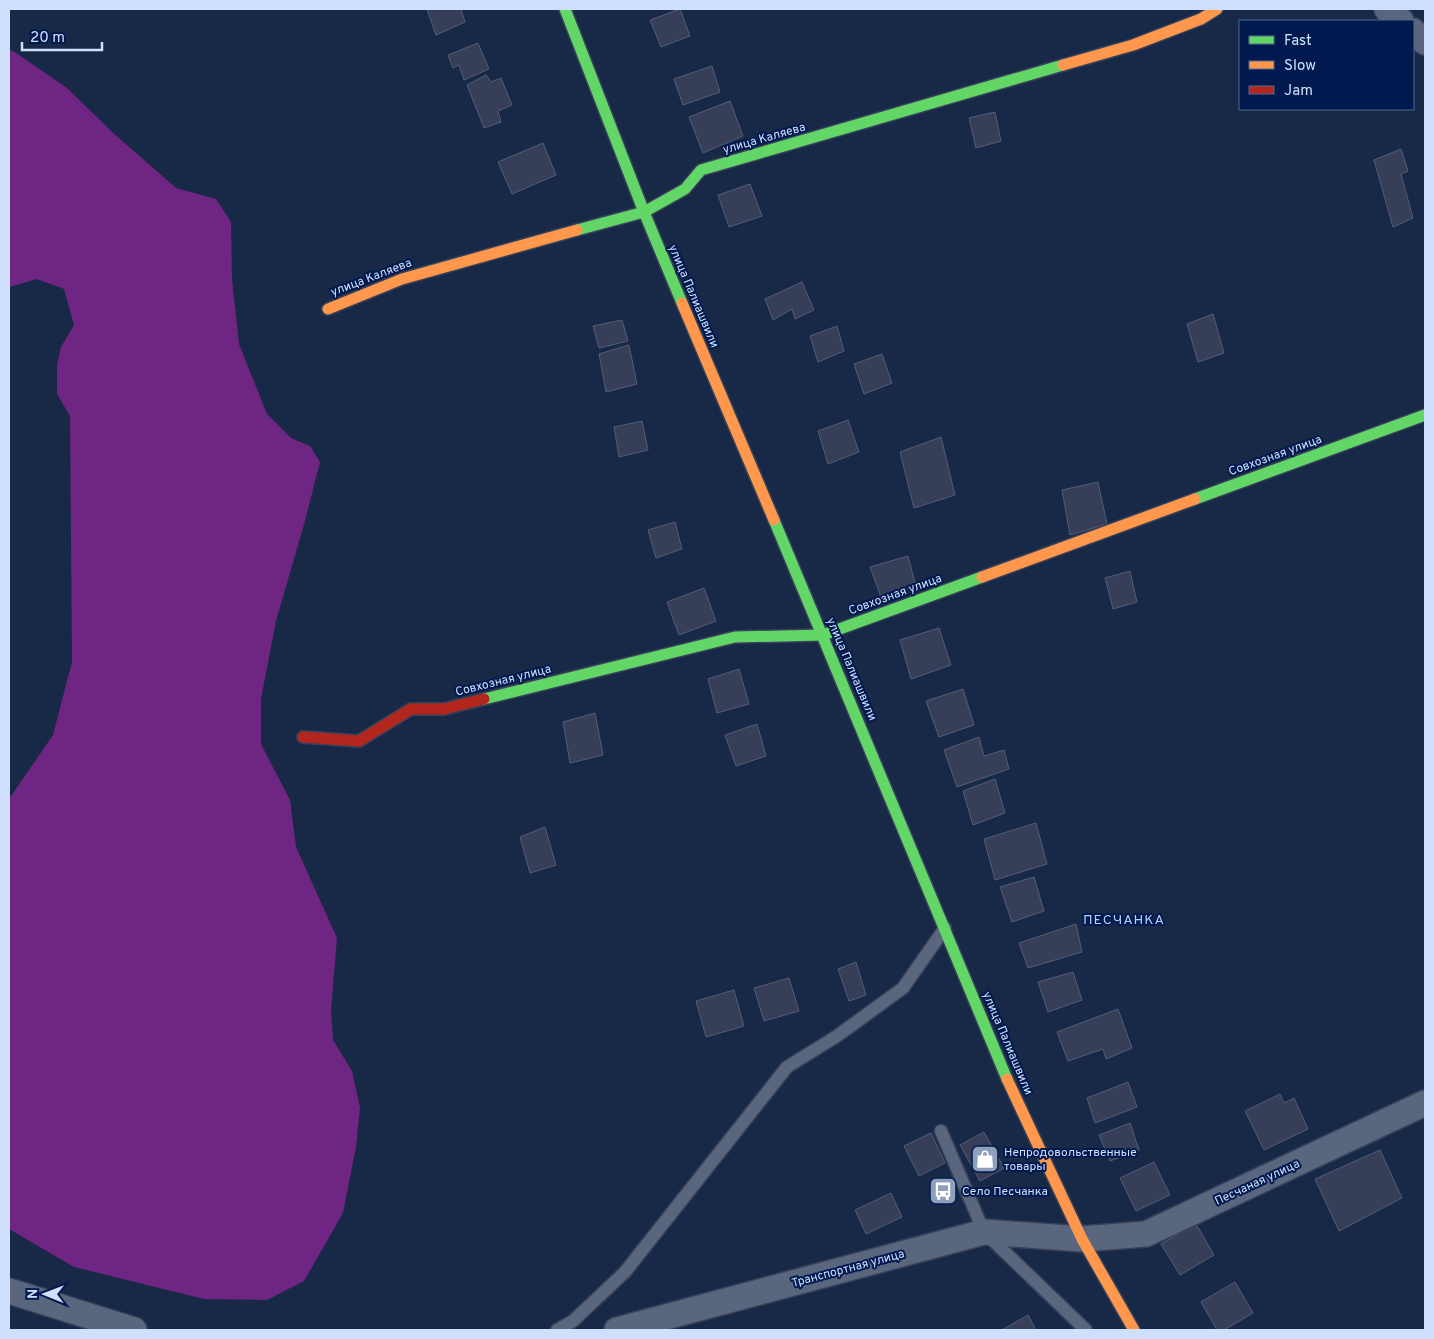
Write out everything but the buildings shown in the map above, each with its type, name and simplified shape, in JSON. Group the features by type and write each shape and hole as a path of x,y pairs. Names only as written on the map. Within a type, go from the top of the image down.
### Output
{"street":[{"name":"улица Палиашвили","path":"565,9 644,212 823,635 1009,1083 1082,1239 1130,1329"},
{"name":"улица Каляева","path":"328,309 402,279 644,212 685,189 702,170 1133,44 1201,18 1216,9"},
{"path":"1388,9 1400,20"},
{"path":"1414,32 1425,42"},
{"name":"Совхозная улица","path":"303,737 359,740 411,709 444,709 735,637 823,635 1425,415"},
{"name":"Песчаная улица","path":"1082,1239 1146,1234 1425,1103"},
{"name":"Транспортная улица","path":"617,1330 984,1232 1082,1239"},
{"path":"9,1292 134,1330"}],"lane":[{"path":"557,1330 573,1321 625,1272 787,1067 837,1036 903,988 945,928"},
{"path":"941,1131 984,1232 1086,1330"}],"shaded area":[{"path":"9,50 67,88 111,131 176,188 216,199 231,222 232,280 239,344 267,414 291,438 310,446 320,462 276,621 261,699 261,744 290,800 296,847 337,938 331,1011 333,1040 352,1071 360,1108 356,1147 343,1213 304,1281 267,1300 204,1299 74,1267 9,1229 9,799 53,735 72,662 70,416 57,394 57,365 61,347 74,325 64,289 37,279 9,287"}],"traffic: fast":[{"path":"565,9 644,212 682,303"},
{"path":"577,230 644,212 685,189 701,170 1063,65"},
{"path":"1195,499 1425,415"},
{"path":"774,520 1007,1079"},
{"path":"484,699 735,637 823,635 982,577"}],"traffic: slow":[{"path":"1063,65 1133,45 1201,19 1217,9"},
{"path":"328,309 402,279 577,230"},
{"path":"682,303 774,520"},
{"path":"982,577 1195,499"},
{"path":"1007,1079 1082,1239 1134,1330"}],"traffic: jam":[{"path":"303,737 359,741 411,709 444,709 484,699"}],"place":[{"name":"Непродовольственные товары","path":"985,1159"},
{"name":"Село Песчанка","path":"943,1191"}],"district":[{"name":"ПЕСЧАНКА","path":"1124,919"}]}
